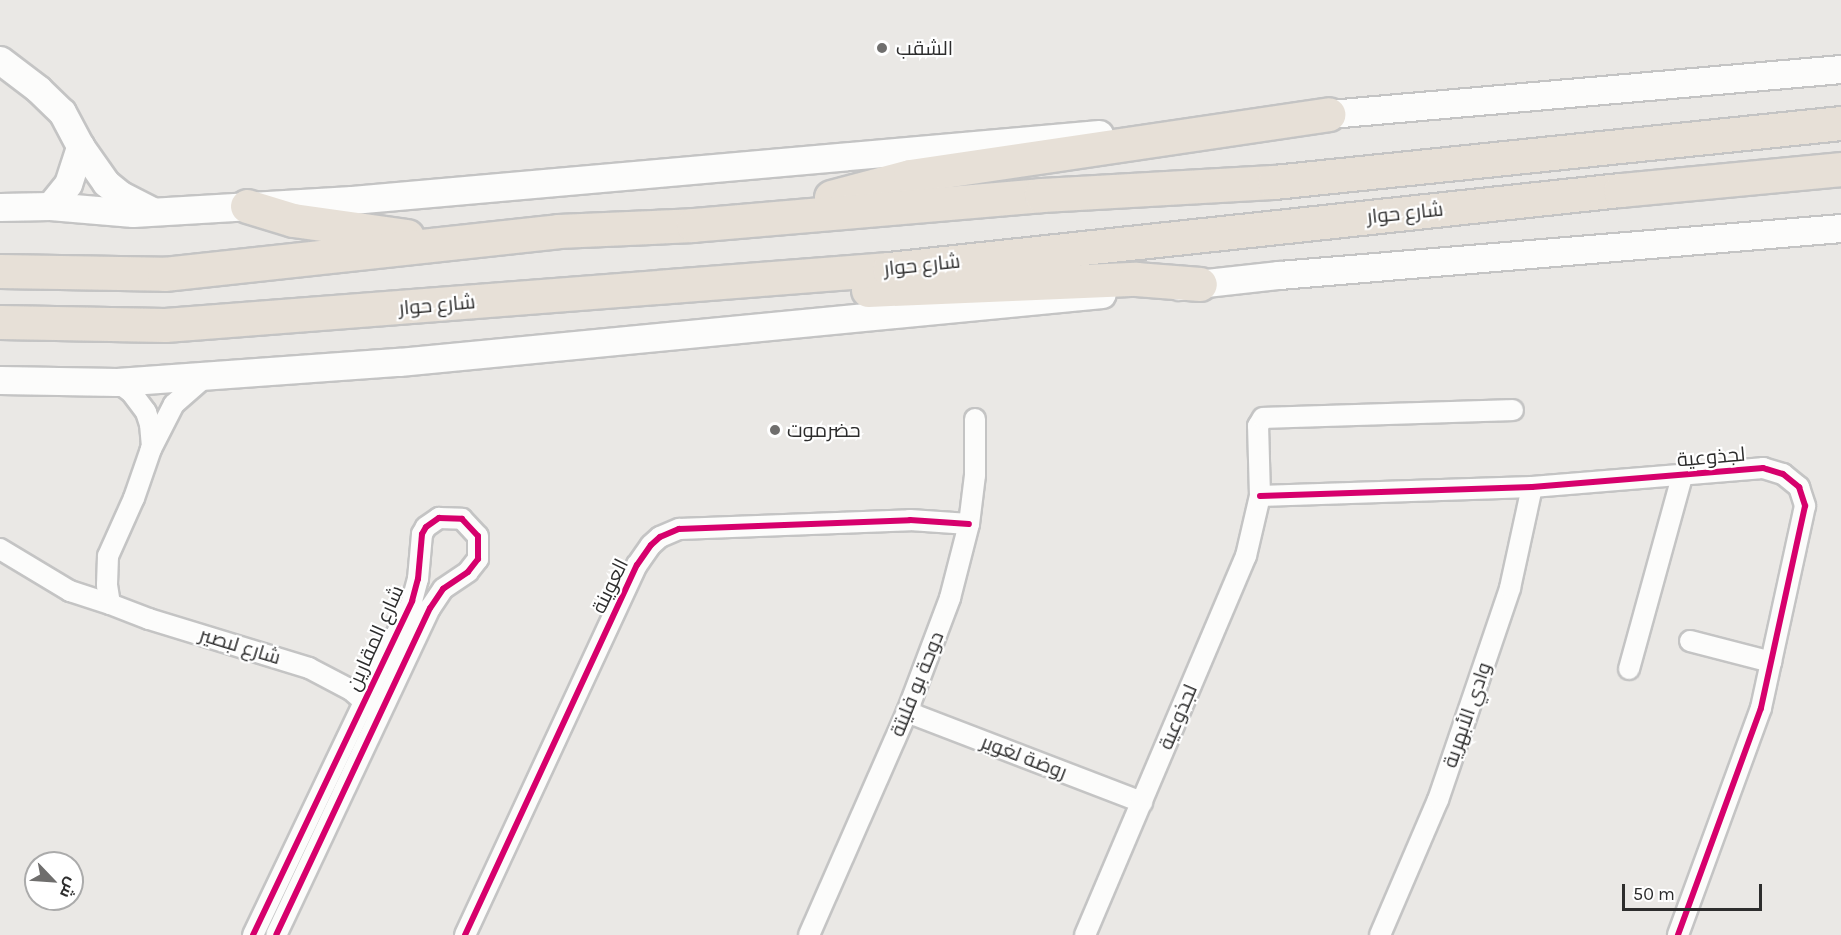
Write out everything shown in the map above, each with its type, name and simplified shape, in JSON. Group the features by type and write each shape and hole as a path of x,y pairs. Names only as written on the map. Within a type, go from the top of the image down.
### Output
{"highway":[{"path":"743,220 910,176 1329,114"},
{"path":"0,271 164,274 558,231 743,220 1041,195 1274,182 1841,123"},
{"name":"شارع حوار","path":"0,322 165,325 454,305 744,279 889,269 1620,190 1841,169"},
{"path":"247,206 293,220 453,243"},
{"path":"744,279 845,290 943,289 1136,279 1200,284"}],"main road":[{"path":"0,60 38,89 62,112 80,146 106,183 122,195 153,211"},
{"path":"0,207 50,206 133,213 351,200 1841,69"},
{"path":"50,206 68,184 80,146"},
{"path":"0,380 117,382 205,377 668,338 1279,275 1841,228"}],"street":[{"path":"110,604 107,585 108,556 134,498 152,449 174,404 205,377"},
{"path":"117,382 131,392 146,412 150,424 152,449"},
{"name":"لجذوعية","path":"1085,935 1246,556 1260,496 1258,426 1263,418 1513,410"},
{"name":"دوحة بو فليتة","path":"809,935 907,712 950,598 969,524 975,475 975,419"},
{"name":"لجذوعية","path":"1260,496 1532,487 1762,468 1783,474 1798,487 1805,506 1761,708 1678,935"},
{"path":"1629,669 1683,476"},
{"name":"وادي الأبهرية","path":"1380,935 1438,800 1510,588 1532,487"},
{"name":"شارع المقارين","path":"255,931 412,601 418,579 422,534 426,527 439,518 462,519 478,536 478,559 468,572 452,581 435,598 276,935"},
{"name":"العوينة","path":"465,935 637,565 651,545 660,537 679,529 910,520 969,524"},
{"name":"شارع لبصير","path":"0,549 70,591 149,619 282,658 335,681 365,700"},
{"path":"1690,641 1771,662"},
{"path":"365,700 373,710 376,721"},
{"name":"روضة لغوير","path":"907,712 1142,802"},
{"path":"255,931 276,935"}],"cycle path":[{"path":"1260,496 1532,487 1763,468 1783,474 1799,487 1805,506 1761,708 1678,935"},
{"path":"253,935 412,601 418,579 422,534 426,527 439,518 462,519 478,536 478,559 468,572 443,589 430,608 276,935"},
{"path":"465,935 637,565 651,545 660,537 679,529 910,520 969,524"}],"place":[{"name":"الشقب","path":"882,48"},
{"name":"حضرموت","path":"775,430"}]}
